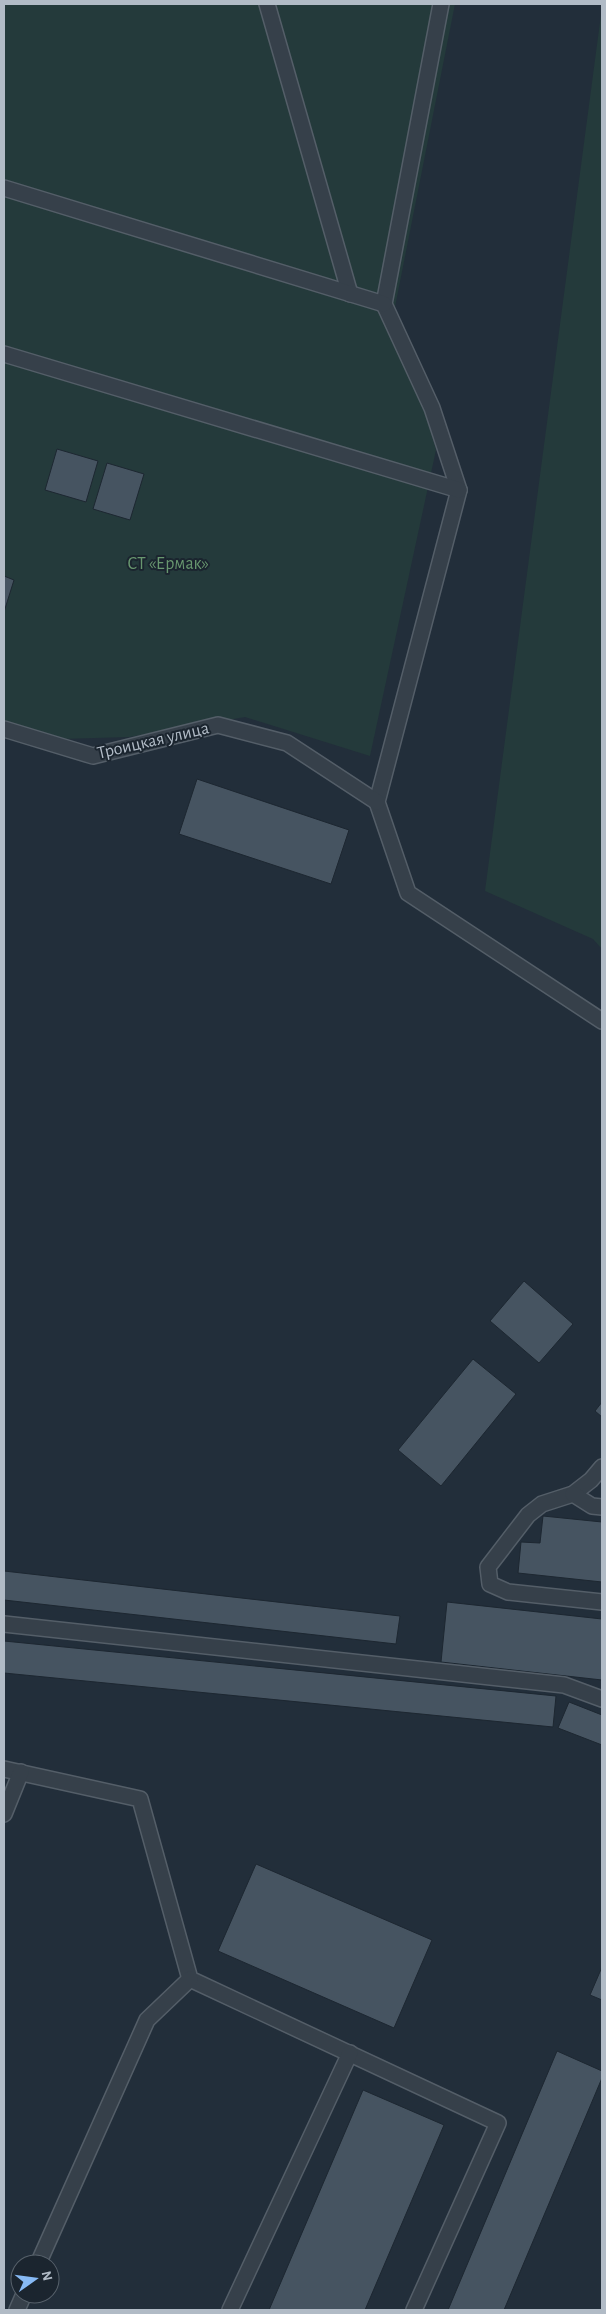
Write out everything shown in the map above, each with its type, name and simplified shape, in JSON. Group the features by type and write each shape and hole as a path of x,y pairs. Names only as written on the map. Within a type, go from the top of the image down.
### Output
{"lane":[{"path":"267,4 350,294"},
{"path":"441,4 384,304 432,408 460,490 377,802 408,893 602,1021"},
{"path":"4,188 384,304"},
{"path":"4,354 460,490"},
{"name":"Троицкая улица","path":"4,729 93,756 218,725 287,743 377,802"},
{"path":"602,1467 573,1494 542,1504 528,1514 488,1566 490,1584 508,1592 602,1602"},
{"path":"573,1494 592,1506 602,1507"},
{"path":"4,1624 564,1685 602,1699"},
{"path":"4,1769 140,1798 190,1979 498,2123 414,2310"},
{"path":"4,1814 21,1772"},
{"path":"42,2254 147,2020 190,1979"},
{"path":"230,2310 350,2053"}],"green space":[{"name":"СТ «Ермак»","path":"4,4 455,4 395,307 436,450 370,756 245,717 129,737 60,739 4,726"},
{"path":"602,7 602,949 593,939 485,891"}],"building":[{"path":"57,449 98,461 86,502 45,490"},
{"path":"107,463 144,474 130,520 93,509"},
{"path":"4,576 14,580 4,612"},
{"path":"197,779 349,830 331,884 179,834"},
{"path":"524,1281 573,1324 539,1363 490,1321"},
{"path":"473,1359 516,1394 441,1486 398,1450"},
{"path":"602,1402 602,1417 595,1411"},
{"path":"543,1516 602,1522 602,1582 518,1573 521,1542 540,1543"},
{"path":"4,1571 400,1616 396,1644 4,1600"},
{"path":"447,1602 602,1619 602,1680 441,1662"},
{"path":"4,1641 556,1696 553,1727 4,1673"},
{"path":"569,1702 602,1715 602,1745 558,1728"},
{"path":"256,1864 432,1940 394,2028 218,1951"},
{"path":"602,1967 602,2000 590,1995"},
{"path":"557,2051 602,2071 602,2078 504,2310 448,2310"},
{"path":"363,2090 444,2125 365,2310 269,2310"}]}
